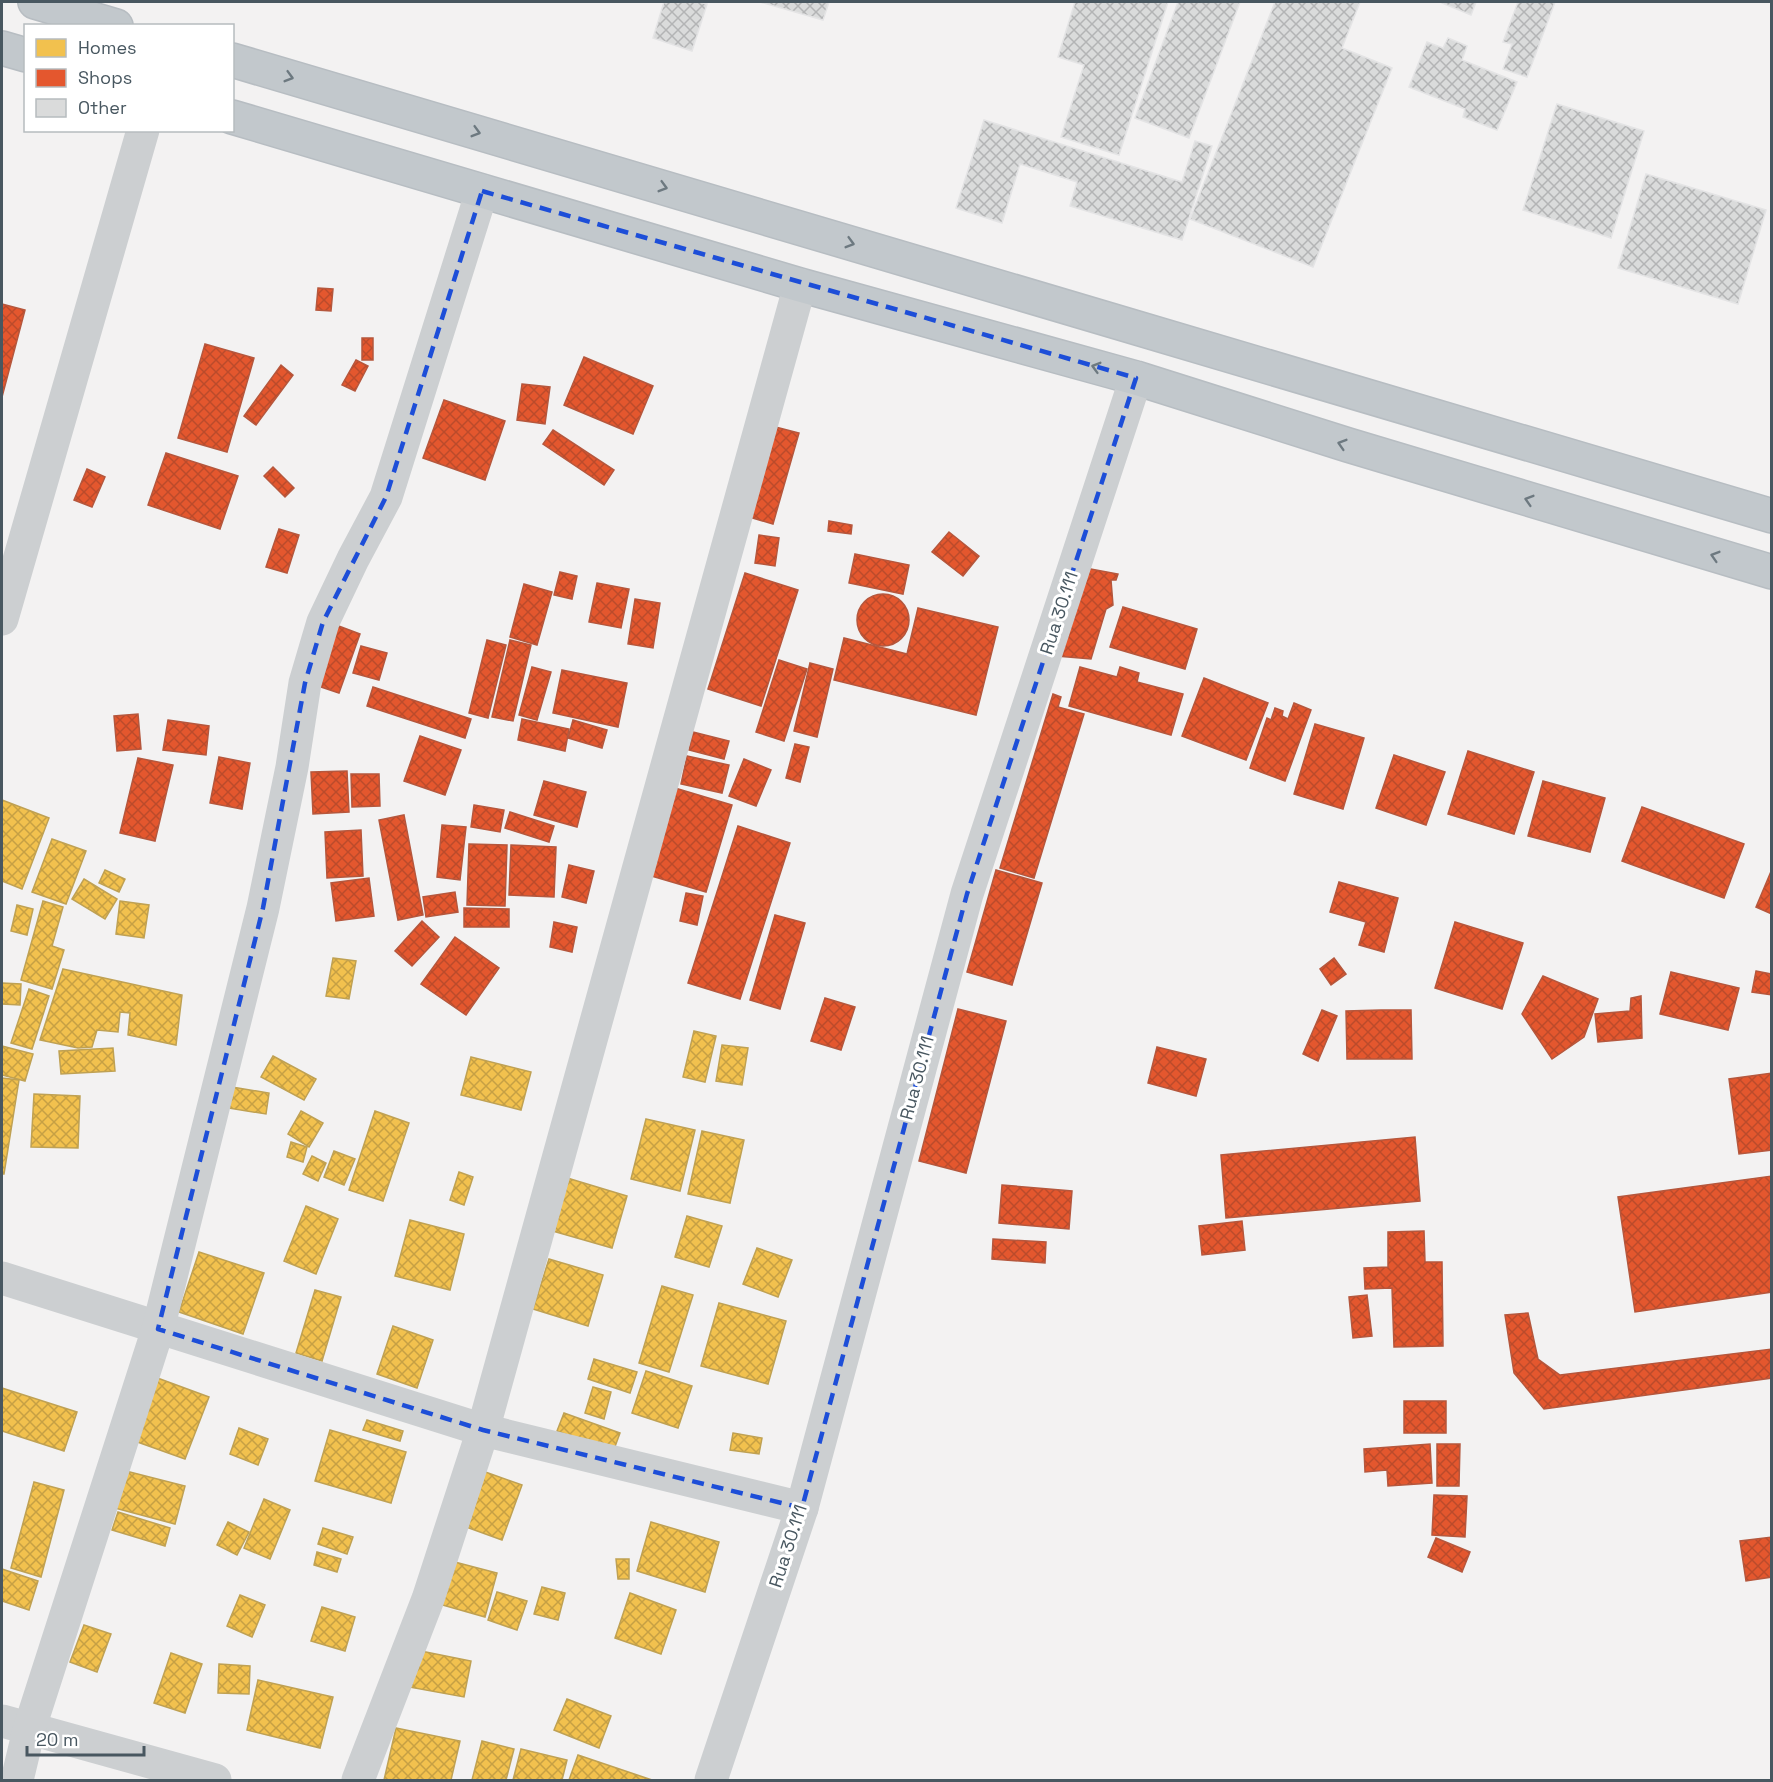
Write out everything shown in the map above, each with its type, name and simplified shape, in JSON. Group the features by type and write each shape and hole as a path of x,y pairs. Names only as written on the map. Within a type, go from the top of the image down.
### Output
{"highway":[{"path":"34,2 109,24"},
{"path":"2,48 24,54"},
{"path":"234,61 1772,516"},
{"path":"234,118 800,285 1136,378 1348,446 1772,572"}],"street":[{"path":"2,619 142,132"},
{"path":"17,1780 15,1725 158,1329 263,908 292,767 305,683 323,622 386,497 482,191"},
{"path":"358,1780 428,1599 483,1430 800,285"},
{"name":"Rua 30.111","path":"711,1780 802,1508 967,894 1136,378"},
{"path":"2,1278 483,1430 802,1508"},
{"path":"15,1725 215,1780"}],"highlighted area":[{"path":"482,191 1136,378 967,894 802,1508 483,1430 158,1329 263,908 305,683 323,622 386,497"}],"building: Homes":[{"path":"2,800 49,818 22,889 2,881"},
{"path":"52,839 86,851 66,904 32,892"},
{"path":"105,870 125,879 119,892 99,883"},
{"path":"84,879 117,899 105,919 72,899"},
{"path":"43,901 63,907 52,946 64,950 52,989 21,980"},
{"path":"120,901 149,905 144,938 116,934"},
{"path":"17,905 33,909 27,935 11,931"},
{"path":"333,958 356,961 349,999 326,996"},
{"path":"63,969 182,995 176,1045 128,1035 130,1013 120,1012 118,1032 97,1030 92,1047 78,1048 40,1040"},
{"path":"2,983 21,984 20,1005 2,1004"},
{"path":"29,989 49,996 32,1049 11,1043"},
{"path":"694,1031 716,1036 705,1082 683,1077"},
{"path":"722,1045 748,1048 742,1085 716,1081"},
{"path":"2,1046 33,1054 25,1081 2,1075"},
{"path":"113,1048 115,1071 61,1074 59,1051"},
{"path":"273,1056 316,1079 304,1100 261,1077"},
{"path":"471,1057 531,1072 521,1110 461,1095"},
{"path":"2,1078 19,1080 4,1174 2,1174"},
{"path":"232,1087 269,1093 266,1114 228,1108"},
{"path":"34,1094 80,1096 78,1148 31,1147"},
{"path":"301,1111 323,1123 309,1147 288,1134"},
{"path":"375,1111 409,1123 383,1201 349,1190"},
{"path":"646,1119 695,1130 680,1191 631,1179"},
{"path":"702,1131 744,1140 730,1203 688,1194"},
{"path":"291,1142 307,1147 303,1162 287,1157"},
{"path":"334,1151 355,1159 344,1185 324,1177"},
{"path":"312,1156 326,1163 318,1181 303,1174"},
{"path":"459,1172 473,1177 464,1205 450,1200"},
{"path":"564,1177 627,1196 612,1248 549,1230"},
{"path":"306,1206 338,1219 316,1274 284,1261"},
{"path":"687,1216 722,1226 709,1267 675,1257"},
{"path":"410,1220 464,1234 450,1290 395,1276"},
{"path":"757,1248 792,1260 778,1297 743,1284"},
{"path":"199,1252 264,1273 243,1334 179,1312"},
{"path":"549,1259 603,1275 588,1326 533,1309"},
{"path":"662,1286 693,1295 669,1372 639,1363"},
{"path":"315,1290 341,1297 322,1361 296,1353"},
{"path":"719,1303 786,1321 768,1384 701,1366"},
{"path":"393,1326 433,1340 417,1388 377,1374"},
{"path":"594,1359 637,1372 630,1393 588,1379"},
{"path":"646,1371 692,1386 678,1428 632,1413"},
{"path":"152,1376 209,1397 185,1459 129,1439"},
{"path":"593,1387 611,1392 604,1419 585,1413"},
{"path":"2,1388 77,1412 64,1451 2,1431"},
{"path":"564,1413 620,1433 613,1452 557,1431"},
{"path":"367,1420 403,1431 400,1441 363,1430"},
{"path":"239,1428 268,1439 258,1465 230,1454"},
{"path":"330,1430 406,1452 391,1503 315,1481"},
{"path":"733,1433 762,1438 759,1454 730,1450"},
{"path":"477,1469 522,1485 502,1540 458,1524"},
{"path":"122,1470 185,1486 175,1524 111,1507"},
{"path":"34,1482 64,1490 41,1577 11,1568"},
{"path":"264,1499 290,1510 270,1559 244,1548"},
{"path":"118,1512 170,1528 165,1546 112,1530"},
{"path":"228,1522 249,1532 237,1555 217,1545"},
{"path":"651,1522 719,1542 705,1592 637,1571"},
{"path":"323,1528 353,1537 347,1554 318,1544"},
{"path":"317,1552 341,1559 337,1572 314,1565"},
{"path":"616,1559 629,1559 629,1579 618,1579"},
{"path":"451,1561 497,1573 485,1617 439,1604"},
{"path":"2,1569 38,1581 29,1610 2,1601"},
{"path":"542,1587 565,1593 558,1620 534,1614"},
{"path":"497,1592 527,1601 517,1630 488,1620"},
{"path":"630,1593 676,1610 661,1654 615,1638"},
{"path":"240,1595 265,1605 252,1637 227,1626"},
{"path":"322,1607 355,1617 345,1651 311,1641"},
{"path":"84,1625 111,1634 97,1672 70,1662"},
{"path":"416,1650 471,1661 464,1697 409,1687"},
{"path":"171,1653 202,1664 185,1713 154,1703"},
{"path":"219,1664 250,1666 249,1694 218,1693"},
{"path":"258,1680 333,1697 320,1748 247,1730"},
{"path":"567,1699 611,1716 599,1748 554,1730"},
{"path":"396,1728 460,1741 451,1780 384,1780"},
{"path":"482,1741 514,1749 506,1780 472,1780"},
{"path":"521,1749 567,1760 562,1780 513,1780"},
{"path":"578,1755 652,1780 569,1780"}],"building: Shops":[{"path":"318,288 333,289 331,311 316,310"},
{"path":"2,304 25,310 2,397"},
{"path":"362,338 373,338 373,360 362,360"},
{"path":"205,344 254,358 227,452 178,438"},
{"path":"584,357 653,386 633,434 564,405"},
{"path":"356,360 368,366 355,391 342,385"},
{"path":"281,365 293,375 256,425 244,416"},
{"path":"522,384 550,387 545,424 517,420"},
{"path":"444,400 505,421 485,480 423,458"},
{"path":"764,424 799,433 773,524 739,514"},
{"path":"553,430 614,470 604,485 543,444"},
{"path":"166,453 238,476 220,529 148,505"},
{"path":"273,467 294,488 285,497 264,476"},
{"path":"87,469 105,477 92,507 74,500"},
{"path":"829,521 852,525 851,534 828,531"},
{"path":"279,529 299,535 287,573 266,567"},
{"path":"949,532 979,556 963,576 932,552"},
{"path":"759,535 779,538 775,566 755,563"},
{"path":"855,554 909,565 903,594 849,583"},
{"path":"1080,567 1118,574 1116,580 1111,580 1113,605 1106,609 1091,659 1057,656"},
{"path":"560,572 577,576 572,599 554,595"},
{"path":"745,573 798,590 761,706 708,689"},
{"path":"597,583 629,589 621,628 589,622"},
{"path":"524,584 552,592 537,645 510,637"},
{"path":"883,594 893,596 901,602 907,610 909,620 907,630 901,638 893,644 883,646 873,644 865,638 859,630 857,620 859,610 865,602 873,596"},
{"path":"635,599 660,603 653,648 628,644"},
{"path":"1123,607 1197,629 1185,669 1110,647"},
{"path":"918,608 998,627 976,715 834,680 844,638 907,654"},
{"path":"336,625 360,634 339,693 315,685"},
{"path":"487,640 506,645 488,718 469,713"},
{"path":"510,640 531,645 513,721 492,717"},
{"path":"361,646 387,653 379,680 353,673"},
{"path":"779,660 807,669 784,741 756,732"},
{"path":"810,663 833,669 817,737 794,731"},
{"path":"532,667 551,672 537,720 519,715"},
{"path":"1080,667 1117,677 1120,667 1139,673 1137,682 1183,694 1171,735 1069,706"},
{"path":"562,670 627,683 618,727 553,713"},
{"path":"1204,678 1268,703 1246,760 1182,736"},
{"path":"373,687 471,719 465,738 367,706"},
{"path":"1053,694 1061,697 1058,707 1084,714 1034,878 1000,868"},
{"path":"1294,703 1311,710 1285,781 1250,768 1267,718 1271,720 1275,708 1283,711 1282,716 1288,719"},
{"path":"138,714 141,749 117,751 114,716"},
{"path":"522,719 569,729 565,751 518,740"},
{"path":"168,720 209,726 206,755 163,750"},
{"path":"573,720 607,730 602,748 568,738"},
{"path":"1315,724 1364,738 1343,809 1294,794"},
{"path":"693,732 729,741 724,759 689,750"},
{"path":"420,736 461,750 445,795 404,781"},
{"path":"795,744 809,747 800,782 786,778"},
{"path":"1468,751 1534,772 1514,834 1448,814"},
{"path":"1394,755 1445,772 1426,825 1376,808"},
{"path":"687,756 729,765 722,793 681,784"},
{"path":"219,757 250,763 242,809 210,803"},
{"path":"138,758 173,765 155,841 120,833"},
{"path":"744,759 771,770 756,806 729,796"},
{"path":"347,771 349,812 313,814 311,772"},
{"path":"351,774 379,774 380,806 352,807"},
{"path":"544,781 586,792 577,827 534,815"},
{"path":"1543,781 1605,798 1590,852 1528,836"},
{"path":"675,788 732,805 706,892 648,875"},
{"path":"474,805 504,810 500,832 471,827"},
{"path":"1642,807 1744,844 1724,898 1622,861"},
{"path":"510,812 554,826 549,842 505,828"},
{"path":"404,815 423,915 398,920 379,820"},
{"path":"442,825 466,827 460,880 437,877"},
{"path":"738,826 790,843 740,999 688,983"},
{"path":"361,830 363,876 327,878 325,832"},
{"path":"469,844 507,845 505,906 467,905"},
{"path":"511,845 556,847 554,897 509,895"},
{"path":"569,865 594,871 586,903 562,897"},
{"path":"1772,869 1772,914 1756,907"},
{"path":"996,870 1042,883 1012,985 967,972"},
{"path":"369,878 374,916 336,921 331,883"},
{"path":"1339,882 1398,898 1384,952 1359,945 1366,922 1330,912"},
{"path":"455,892 458,912 426,917 423,897"},
{"path":"686,893 703,896 697,925 680,921"},
{"path":"464,908 509,909 509,927 464,927"},
{"path":"775,915 805,923 780,1009 750,1000"},
{"path":"422,921 439,937 412,966 395,951"},
{"path":"554,922 577,927 572,952 550,947"},
{"path":"1455,922 1523,943 1502,1009 1435,988"},
{"path":"455,937 499,968 466,1015 421,984"},
{"path":"1334,958 1346,974 1331,985 1320,969"},
{"path":"1756,971 1772,974 1772,995 1752,992"},
{"path":"1671,972 1739,988 1728,1030 1660,1014"},
{"path":"1543,976 1598,999 1584,1037 1552,1059 1522,1014"},
{"path":"1641,996 1642,1038 1598,1042 1595,1014 1630,1011 1631,998"},
{"path":"825,998 855,1007 841,1050 811,1041"},
{"path":"958,1009 1006,1021 966,1173 919,1161"},
{"path":"1322,1010 1337,1016 1318,1061 1303,1054"},
{"path":"1411,1010 1412,1059 1347,1059 1346,1011"},
{"path":"1157,1047 1206,1059 1196,1096 1148,1083"},
{"path":"1772,1073 1772,1150 1739,1154 1729,1079"},
{"path":"1415,1137 1420,1201 1226,1218 1221,1155"},
{"path":"1772,1176 1772,1292 1635,1312 1618,1197"},
{"path":"1002,1185 1072,1191 1069,1229 999,1223"},
{"path":"1242,1221 1245,1250 1202,1255 1199,1226"},
{"path":"1424,1231 1425,1262 1442,1262 1443,1346 1394,1347 1392,1288 1365,1289 1364,1268 1388,1267 1388,1232"},
{"path":"993,1239 1046,1242 1045,1263 992,1259"},
{"path":"1367,1295 1372,1336 1353,1338 1349,1297"},
{"path":"1528,1313 1538,1359 1560,1375 1772,1349 1772,1378 1544,1409 1514,1373 1505,1315"},
{"path":"1404,1401 1446,1401 1446,1433 1404,1433"},
{"path":"1430,1444 1432,1483 1388,1486 1387,1470 1365,1472 1364,1449"},
{"path":"1437,1444 1460,1444 1459,1486 1437,1486"},
{"path":"1434,1495 1467,1496 1465,1537 1432,1535"},
{"path":"1772,1537 1772,1577 1746,1581 1740,1541"},
{"path":"1436,1538 1470,1552 1462,1572 1428,1557"}],"building: Other":[{"path":"664,2 707,4 692,51 653,38"},
{"path":"760,2 829,2 823,20"},
{"path":"1075,2 1168,2 1119,155 1061,137 1084,65 1058,57"},
{"path":"1178,2 1240,2 1189,138 1135,118"},
{"path":"1275,2 1360,2 1342,48 1392,68 1313,267 1190,219"},
{"path":"1442,2 1476,2 1471,15"},
{"path":"1518,2 1555,2 1527,77 1503,69 1512,44 1503,42"},
{"path":"1448,38 1467,46 1462,60 1517,82 1497,130 1463,117 1465,109 1409,87 1427,42 1443,48"},
{"path":"1557,104 1644,131 1611,238 1523,210"},
{"path":"984,120 1182,182 1195,141 1212,146 1182,240 1070,206 1077,182 1020,164 1002,223 956,208"},
{"path":"1646,174 1766,210 1738,304 1618,268"}]}
